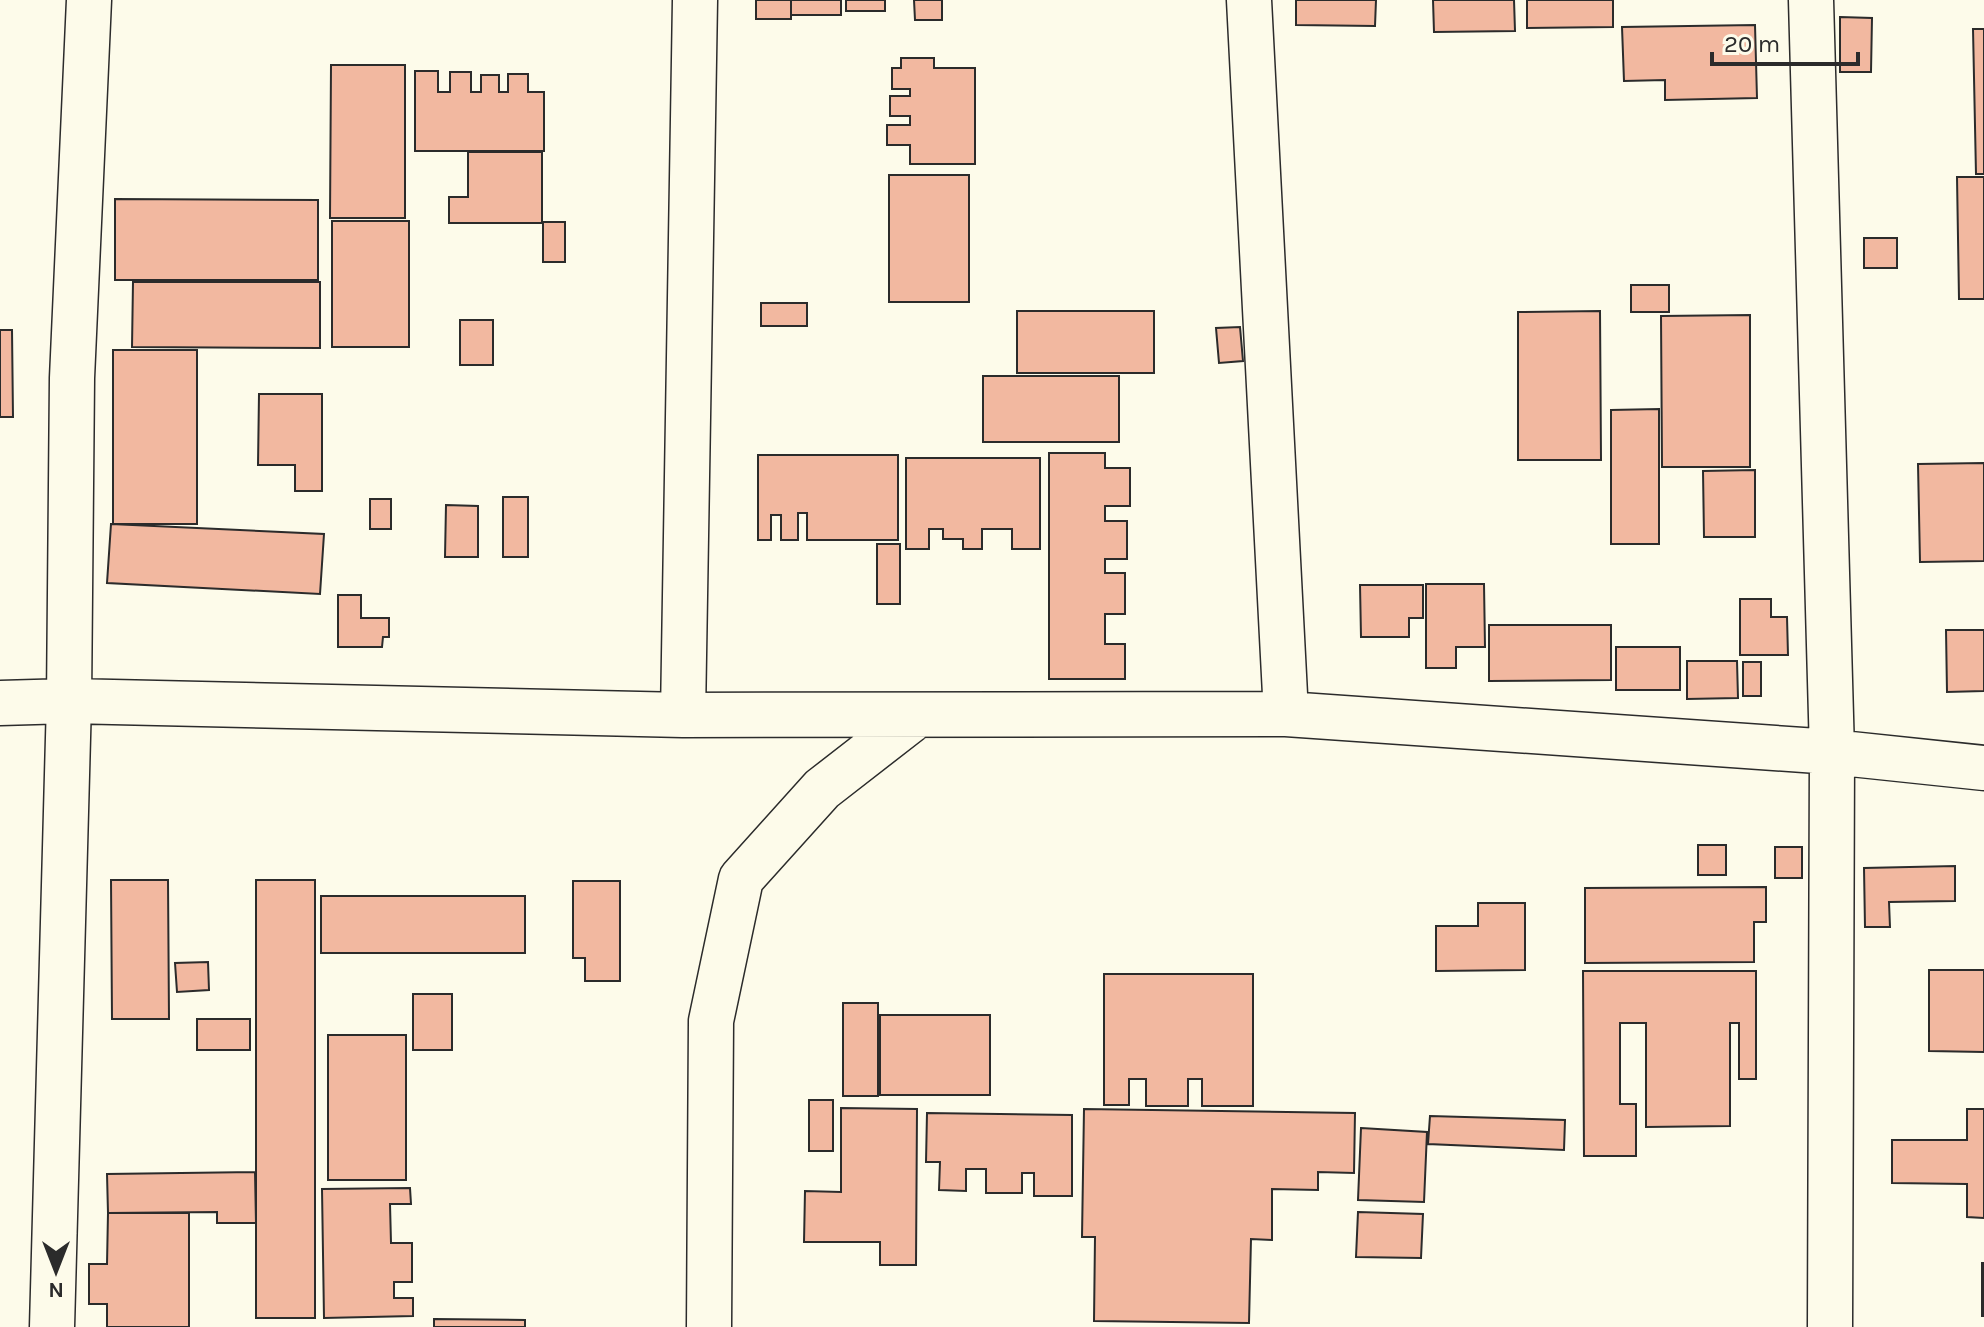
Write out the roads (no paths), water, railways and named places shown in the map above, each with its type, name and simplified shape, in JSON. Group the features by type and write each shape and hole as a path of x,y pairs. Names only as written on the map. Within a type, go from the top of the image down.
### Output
{"street":[{"path":"52,1327 69,701 72,378 89,0"},
{"path":"683,715 695,0"},
{"path":"1249,0 1286,714"},
{"path":"1811,0 1832,752 1830,1327"},
{"path":"0,703 69,701 683,715 1286,714 1832,752 1984,768"},
{"path":"709,1327 711,1021 741,879 822,789 916,716"}]}
